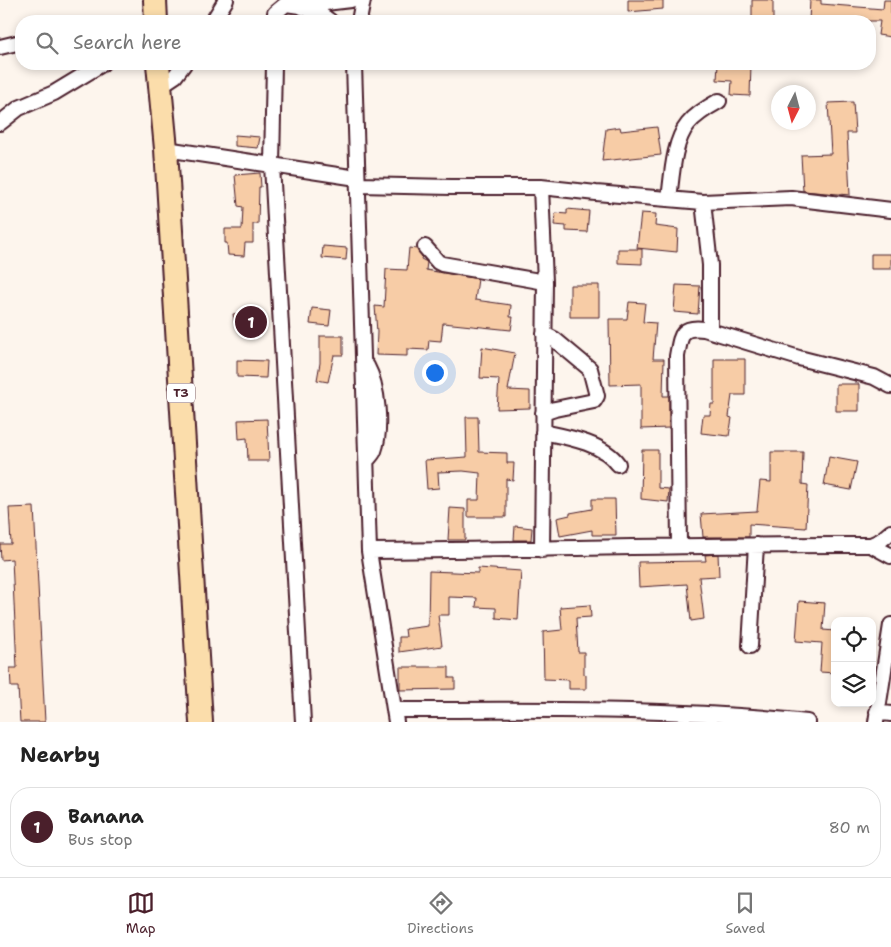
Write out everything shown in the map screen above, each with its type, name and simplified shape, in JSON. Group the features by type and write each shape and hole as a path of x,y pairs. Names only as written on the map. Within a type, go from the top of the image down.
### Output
{"highway":[{"path":"155,0 156,15"},
{"name":"T3","path":"159,75 166,149 201,722"}],"street":[{"path":"217,15 226,0"},
{"path":"300,6 351,0"},
{"path":"360,15 362,0"},
{"path":"274,11 286,4 300,6 321,15"},
{"path":"0,47 15,43"},
{"path":"0,124 18,108 54,93 92,70"},
{"path":"159,75 175,76 180,70"},
{"path":"274,70 272,165 303,722"},
{"path":"354,70 369,551 396,716 661,712 743,715 807,722"},
{"path":"669,199 673,164 680,137 688,124 705,109 720,101"},
{"path":"166,149 272,165 358,181 451,187 541,187 703,202 792,198 891,210"},
{"path":"541,187 545,282 542,550"},
{"path":"703,202 710,265 710,331"},
{"path":"425,247 442,264 545,282"},
{"path":"679,545 677,356 681,336 684,332 691,328 710,331 799,358 874,377 891,386"},
{"path":"543,414 555,409 594,401 597,396 590,369 570,351 544,334"},
{"path":"543,432 563,436 599,449 614,458 618,464"},
{"path":"871,546 891,532"},
{"path":"369,551 542,550 679,545 871,546 891,556"},
{"path":"750,646 756,545"},
{"path":"881,716 891,625"}],"building":[{"path":"628,0 663,0 663,9 628,12"},
{"path":"752,0 773,0 773,15 752,15"},
{"path":"810,0 821,0 821,4 883,9 884,0 891,0 891,37 878,35 880,21 876,21 876,15 809,15"},
{"path":"718,70 751,70 750,96 731,95 732,81 717,80"},
{"path":"853,102 855,133 847,133 850,195 803,191 801,155 831,154 828,103"},
{"path":"620,127 621,131 657,127 661,155 602,161 606,129"},
{"path":"235,135 260,137 258,148 235,146"},
{"path":"260,173 261,187 259,187 258,224 253,224 253,243 245,243 244,256 228,255 227,243 225,243 225,229 242,229 243,207 238,206 235,175"},
{"path":"567,209 589,211 587,232 566,231 566,226 554,225 555,213 567,214"},
{"path":"641,213 656,214 655,226 678,229 677,252 637,248"},
{"path":"323,246 347,248 346,260 322,258"},
{"path":"409,248 417,249 422,256 421,259 427,262 426,270 478,279 475,300 511,305 510,317 513,317 511,330 443,323 441,341 429,340 428,350 407,349 407,356 376,355 375,306 384,307 386,269 407,270"},
{"path":"618,249 642,249 642,264 618,263"},
{"path":"871,254 891,254 891,269 871,269"},
{"path":"570,285 599,285 599,317 570,317"},
{"path":"676,285 700,286 698,314 674,312"},
{"path":"629,302 645,303 643,322 656,323 653,359 664,359 663,396 669,396 669,428 641,429 641,384 610,385 609,319 627,319"},
{"path":"312,308 331,310 329,326 310,324"},
{"path":"261,311 263,326 235,327 233,314"},
{"path":"320,336 343,336 343,355 334,355 328,382 317,380 320,363"},
{"path":"482,347 515,353 508,390 530,391 530,408 497,409 499,379 480,378"},
{"path":"714,359 745,359 745,395 732,395 729,417 732,418 729,436 701,433 703,415 710,415 711,404 714,404"},
{"path":"237,360 267,361 266,378 237,377"},
{"path":"836,384 859,384 859,411 836,411"},
{"path":"466,417 478,417 479,452 507,453 507,463 514,463 513,480 506,479 506,517 468,517 468,500 479,500 480,473 463,471 438,472 439,488 427,489 425,460 467,457"},
{"path":"267,419 269,461 248,461 247,438 239,439 238,420"},
{"path":"642,450 658,450 658,488 669,489 668,502 641,499"},
{"path":"771,452 803,452 802,484 808,485 806,528 749,524 749,537 703,537 701,514 757,511 760,481 771,482"},
{"path":"829,457 857,462 851,490 824,485"},
{"path":"592,499 615,499 616,535 592,535 592,530 560,536 557,518 570,515 570,513 592,509"},
{"path":"34,507 45,722 20,722 18,687 11,687 10,668 17,668 12,559 1,560 0,544 11,544 9,508"},
{"path":"450,508 465,509 465,540 448,540"},
{"path":"515,526 532,528 531,540 514,540"},
{"path":"718,554 719,576 699,577 704,619 691,621 687,584 639,587 638,562 706,561 705,555"},
{"path":"478,568 521,571 518,620 496,618 496,608 476,607 477,598 449,597 449,615 438,615 442,646 399,652 399,637 406,637 405,629 428,626 429,571 478,573"},
{"path":"799,601 825,603 823,630 831,631 831,673 820,672 822,643 796,641"},
{"path":"590,605 591,617 576,618 578,652 584,652 586,689 569,689 569,680 544,679 543,632 562,630 560,607"},
{"path":"400,667 449,667 449,678 455,678 455,689 400,690"}],"place":[{"name":"Banana","path":"251,322"}]}
